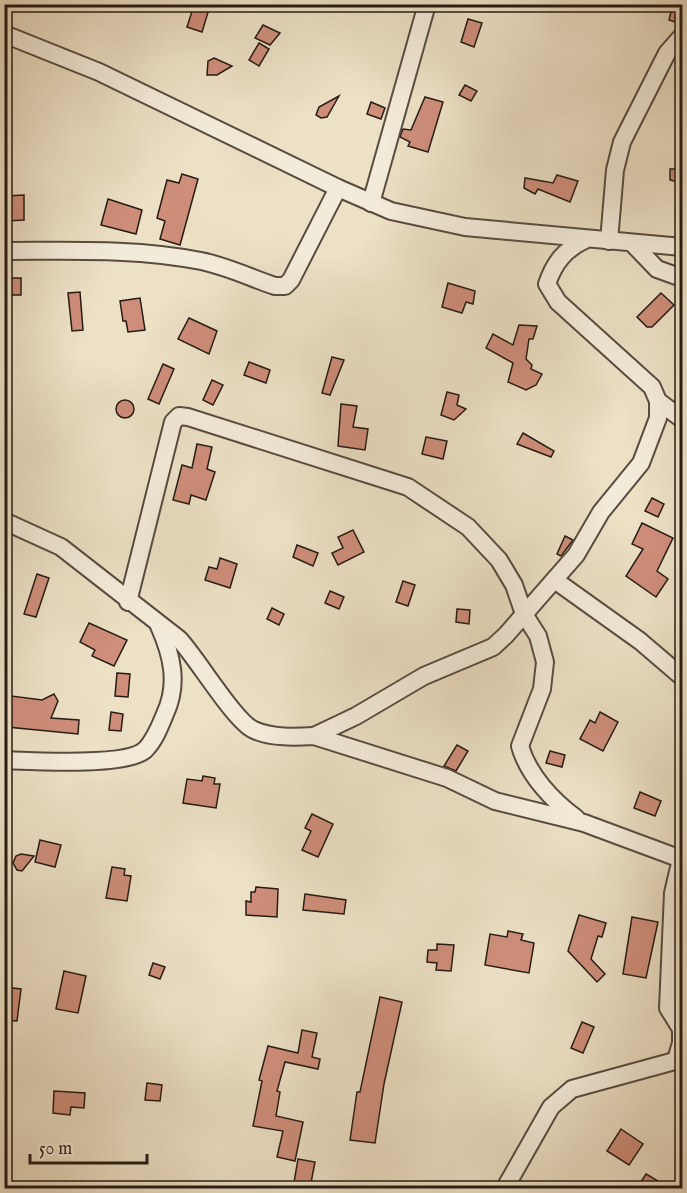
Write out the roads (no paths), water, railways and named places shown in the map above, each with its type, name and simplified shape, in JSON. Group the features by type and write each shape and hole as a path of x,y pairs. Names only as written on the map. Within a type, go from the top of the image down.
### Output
{"street":[{"path":"371,203 427,4"},
{"path":"4,34 99,72 371,203 438,223 585,240 682,247"},
{"path":"609,241 615,170 622,142 667,53 682,36"},
{"path":"4,251 115,251 157,255 206,263 275,286 285,286 291,280 338,188"},
{"path":"314,736 356,716 424,676 494,647 556,581 576,555 620,484 640,463 658,418 658,401 652,387 558,302 547,284 560,258 570,247 585,240"},
{"path":"632,243 657,269 682,278"},
{"path":"658,401 682,419"},
{"path":"128,602 173,422 179,416 408,487 468,527 499,560 514,585 524,614 538,636 545,662 542,689 520,743 522,752 539,782 560,806 584,823"},
{"path":"4,521 61,547 128,602 179,639 195,656 247,726 261,732 292,737 314,736 434,773 495,801 584,823 682,860 673,893 668,1008 681,1029 680,1059 572,1089 562,1096 551,1107 506,1188"},
{"path":"556,581 640,640 682,677"},
{"path":"4,760 117,760 144,751 155,736 169,706 173,677 171,654 159,625"}]}
